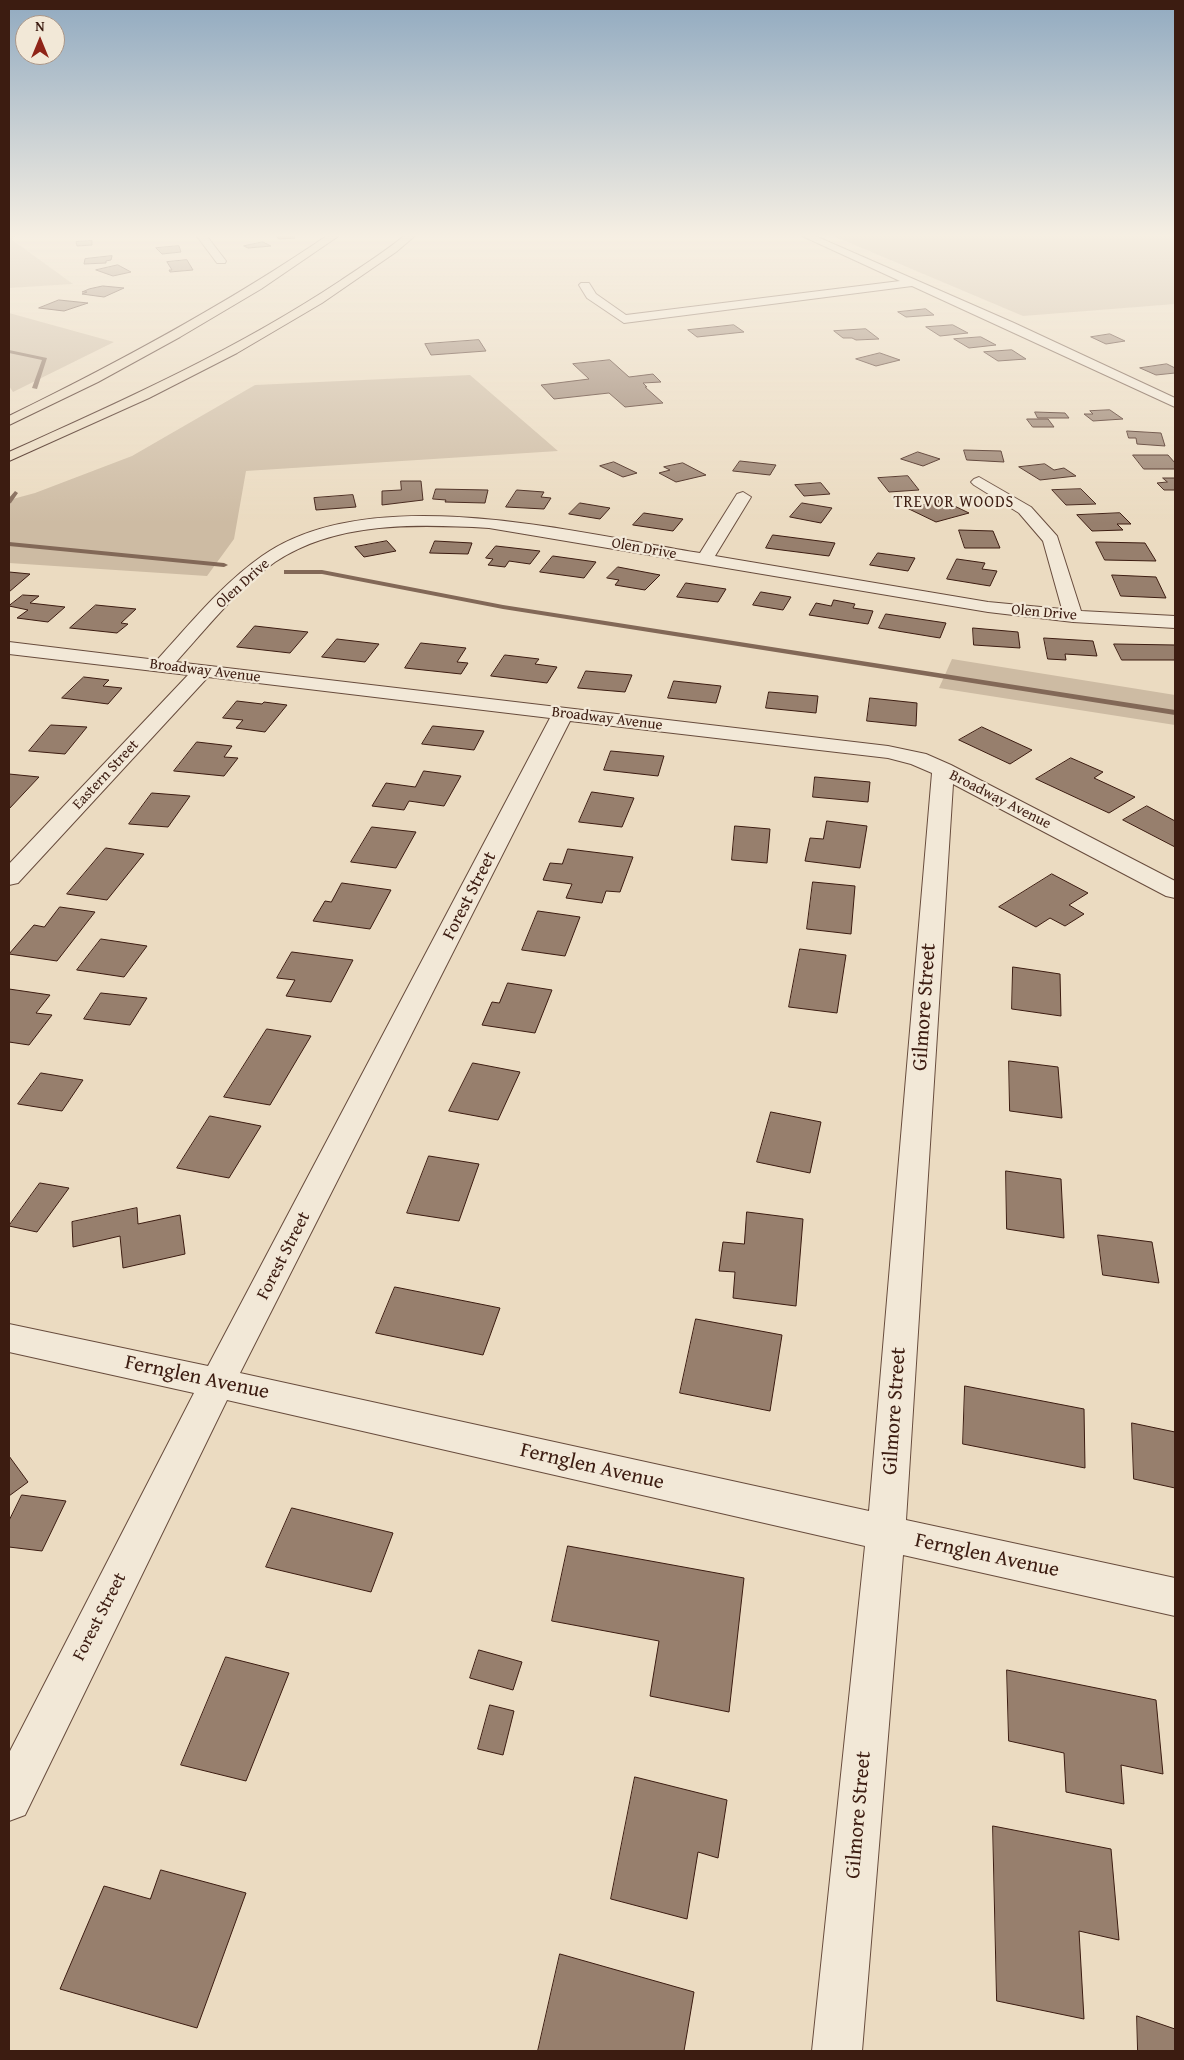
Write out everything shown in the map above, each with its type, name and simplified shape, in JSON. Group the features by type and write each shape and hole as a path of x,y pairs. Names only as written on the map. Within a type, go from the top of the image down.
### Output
{"highway":[{"path":"9,421 179,331"},
{"path":"9,457 171,382 267,331"}],"street":[{"path":"1020,331 1172,399"},
{"path":"979,482 1025,510 1051,540 1073,616"},
{"path":"704,560 744,497"},
{"name":"Olen Drive","path":"162,666 226,598 270,559 297,544 350,529 414,521 489,523 988,607 1073,616 1175,622"},
{"name":"Broadway Avenue","path":"9,648 888,752 918,759 943,770 1175,891"},
{"name":"Eastern Street","path":"9,878 203,671"},
{"name":"Forest Street","path":"9,1799 218,1382 563,714"},
{"name":"Gilmore Street","path":"837,2051 886,1534 943,770"},
{"name":"Fernglen Avenue","path":"9,1338 218,1382 886,1534 1175,1597"}],"shaded area":[{"path":"9,331 75,331 114,342 13,392 9,386"},
{"path":"470,375 558,451 246,471 234,539 207,576 9,563 9,500 35,493 132,456 255,385"},
{"path":"952,659 1175,695 1175,725 939,688"}],"building":[{"path":"689,331 744,332 697,337"},
{"path":"834,331 869,331 879,339 856,340 843,338"},
{"path":"932,331 964,331 968,333 940,336"},
{"path":"1110,334 1125,341 1106,344 1091,337"},
{"path":"981,337 996,345 969,348 954,339"},
{"path":"479,340 486,351 431,355 425,344"},
{"path":"1012,350 1026,359 998,361 984,352"},
{"path":"880,353 900,360 876,366 856,359"},
{"path":"610,360 629,377 653,374 661,382 643,383 663,403 625,407 609,393 554,399 541,385 589,379 573,364"},
{"path":"1167,364 1175,368 1175,373 1156,375 1140,368"},
{"path":"1110,410 1123,419 1093,421 1084,414 1093,414 1090,411"},
{"path":"1035,412 1065,413 1069,418 1038,418"},
{"path":"1027,419 1048,419 1054,427 1033,427"},
{"path":"1127,431 1161,433 1165,446 1137,444 1136,438 1129,438"},
{"path":"964,450 1001,451 1004,462 967,460"},
{"path":"918,452 940,459 923,466 901,459"},
{"path":"1133,455 1168,455 1175,463 1175,469 1144,469"},
{"path":"740,461 776,465 770,475 733,471"},
{"path":"614,462 637,473 623,477 600,466"},
{"path":"683,463 706,475 676,482 659,473 670,470 664,467"},
{"path":"1045,464 1054,470 1064,468 1076,476 1040,480 1019,467"},
{"path":"908,476 919,490 889,492 878,478"},
{"path":"1163,478 1175,478 1175,490 1164,490 1157,483 1167,482"},
{"path":"401,481 421,481 423,500 382,505 382,491 401,490"},
{"path":"821,483 830,494 804,496 795,485"},
{"path":"436,489 488,490 485,503 445,502 446,500 433,499"},
{"path":"1081,489 1096,504 1066,505 1052,490"},
{"path":"517,490 544,492 541,497 551,498 544,509 506,507"},
{"path":"353,495 356,507 316,510 314,498"},
{"path":"942,500 969,513 936,522 909,509"},
{"path":"580,503 610,508 600,519 569,514"},
{"path":"802,503 832,508 821,523 790,517"},
{"path":"644,513 683,519 673,531 633,525"},
{"path":"1120,513 1131,524 1117,524 1123,530 1092,531 1077,515"},
{"path":"959,530 993,531 1000,548 965,548"},
{"path":"773,535 835,543 829,556 766,548"},
{"path":"387,541 396,551 364,557 355,547"},
{"path":"435,541 472,543 468,554 430,553"},
{"path":"1096,542 1145,543 1156,561 1105,560"},
{"path":"496,546 540,551 530,564 509,561 505,567 488,565 493,559 486,558"},
{"path":"878,553 915,558 908,571 870,565"},
{"path":"553,556 596,562 584,578 540,572"},
{"path":"957,559 985,563 982,569 997,571 990,586 947,579"},
{"path":"618,567 660,575 645,590 615,585 619,580 607,578"},
{"path":"9,572 30,574 9,592"},
{"path":"1112,575 1156,577 1166,598 1121,596"},
{"path":"686,583 726,589 718,602 677,597"},
{"path":"761,592 791,597 783,610 753,605"},
{"path":"23,595 39,596 30,603 65,607 48,622 17,618 28,610 9,606"},
{"path":"834,600 855,604 853,608 873,611 868,624 809,615 816,603 831,606"},
{"path":"96,605 136,609 121,623 128,624 117,633 70,628"},
{"path":"886,614 946,623 940,638 879,628"},
{"path":"255,626 308,632 290,653 237,647"},
{"path":"973,628 1018,632 1020,648 974,645"},
{"path":"1044,638 1093,641 1097,656 1065,654 1066,660 1048,659"},
{"path":"337,639 379,644 365,662 322,657"},
{"path":"421,643 466,648 457,662 468,663 461,674 405,668"},
{"path":"1114,644 1175,645 1175,660 1122,660"},
{"path":"505,655 539,659 535,664 557,667 547,683 491,676"},
{"path":"586,671 632,675 625,692 578,688"},
{"path":"84,677 109,680 103,686 122,688 108,704 62,698"},
{"path":"674,681 721,686 716,703 668,698"},
{"path":"769,692 818,696 816,713 766,708"},
{"path":"870,698 917,703 916,726 867,721"},
{"path":"237,701 287,705 265,732 236,728 243,720 223,718"},
{"path":"51,725 87,727 65,754 29,751"},
{"path":"433,726 484,731 474,750 422,744"},
{"path":"982,727 1032,750 1010,764 959,740"},
{"path":"197,742 232,746 224,757 238,758 224,776 174,771"},
{"path":"611,751 664,756 658,776 604,770"},
{"path":"1071,758 1103,772 1094,778 1135,797 1109,813 1036,779"},
{"path":"424,771 461,776 444,806 409,801 404,810 372,806 386,783 415,787"},
{"path":"9,774 39,777 9,809"},
{"path":"815,777 870,782 868,802 813,797"},
{"path":"592,792 634,798 622,827 579,822"},
{"path":"152,793 190,796 168,827 129,824"},
{"path":"1147,806 1175,821 1175,847 1123,820"},
{"path":"827,821 867,826 860,868 805,861 810,838 823,839"},
{"path":"735,826 770,829 767,863 732,860"},
{"path":"372,827 416,832 396,868 351,862"},
{"path":"106,848 144,854 107,900 67,894"},
{"path":"568,849 633,857 620,892 606,891 602,903 566,898 572,884 543,880 550,863 562,864"},
{"path":"1052,874 1088,893 1069,905 1084,914 1065,926 1050,918 1036,927 999,907"},
{"path":"813,882 855,886 851,934 807,929"},
{"path":"342,883 391,890 370,929 313,921 325,901 331,902"},
{"path":"60,907 95,912 57,961 9,954 34,925 44,927"},
{"path":"538,911 580,917 565,956 522,950"},
{"path":"101,939 147,946 124,977 77,970"},
{"path":"800,949 846,955 837,1013 789,1007"},
{"path":"292,952 353,960 331,1002 286,996 295,980 277,978"},
{"path":"1013,967 1060,974 1061,1016 1012,1009"},
{"path":"508,983 552,990 535,1033 482,1025 492,1002 499,1003"},
{"path":"9,989 50,995 36,1013 52,1015 29,1045 9,1042"},
{"path":"101,993 147,998 130,1025 84,1019"},
{"path":"267,1029 311,1036 270,1105 224,1097"},
{"path":"1009,1061 1058,1067 1062,1118 1010,1111"},
{"path":"473,1063 520,1072 498,1120 449,1111"},
{"path":"41,1073 83,1080 62,1111 18,1104"},
{"path":"771,1112 821,1122 810,1173 757,1162"},
{"path":"210,1116 261,1126 229,1178 177,1168"},
{"path":"429,1156 479,1164 459,1221 407,1213"},
{"path":"1006,1171 1061,1179 1064,1238 1007,1229"},
{"path":"40,1183 69,1188 37,1232 9,1226"},
{"path":"137,1208 138,1224 180,1215 185,1254 123,1268 120,1236 73,1247 72,1222"},
{"path":"747,1212 803,1219 796,1306 733,1298 735,1272 719,1271 723,1242 744,1244"},
{"path":"1098,1235 1152,1242 1159,1283 1103,1275"},
{"path":"395,1287 500,1308 483,1355 376,1333"},
{"path":"696,1319 782,1335 770,1411 680,1393"},
{"path":"965,1386 1084,1409 1085,1468 963,1444"},
{"path":"1132,1423 1175,1432 1175,1488 1134,1479"},
{"path":"9,1456 28,1482 9,1496"},
{"path":"22,1495 66,1501 42,1551 9,1547 9,1521"},
{"path":"292,1508 393,1533 371,1592 266,1567"},
{"path":"568,1546 744,1578 729,1712 650,1696 659,1641 552,1621"},
{"path":"479,1650 522,1662 513,1690 470,1678"},
{"path":"226,1657 289,1673 246,1781 181,1765"},
{"path":"1007,1670 1156,1700 1163,1774 1121,1765 1124,1804 1066,1792 1064,1753 1009,1741"},
{"path":"490,1705 514,1711 503,1755 478,1749"},
{"path":"635,1777 727,1800 718,1858 698,1852 687,1919 611,1899"},
{"path":"993,1826 1111,1849 1119,1940 1079,1931 1084,2019 997,2001"},
{"path":"161,1870 246,1893 197,2028 60,1989 104,1886 150,1899"},
{"path":"560,1954 694,1992 684,2051 538,2051"},
{"path":"1137,2016 1175,2029 1175,2051 1138,2051"}],"waterway":[{"path":"9,352 45,359 35,388"},
{"path":"9,502 15,493"},
{"path":"9,544 224,565"},
{"path":"287,572 322,572 503,607 1175,713"}],"district":[{"name":"TREVOR WOODS","path":"954,503"}]}
